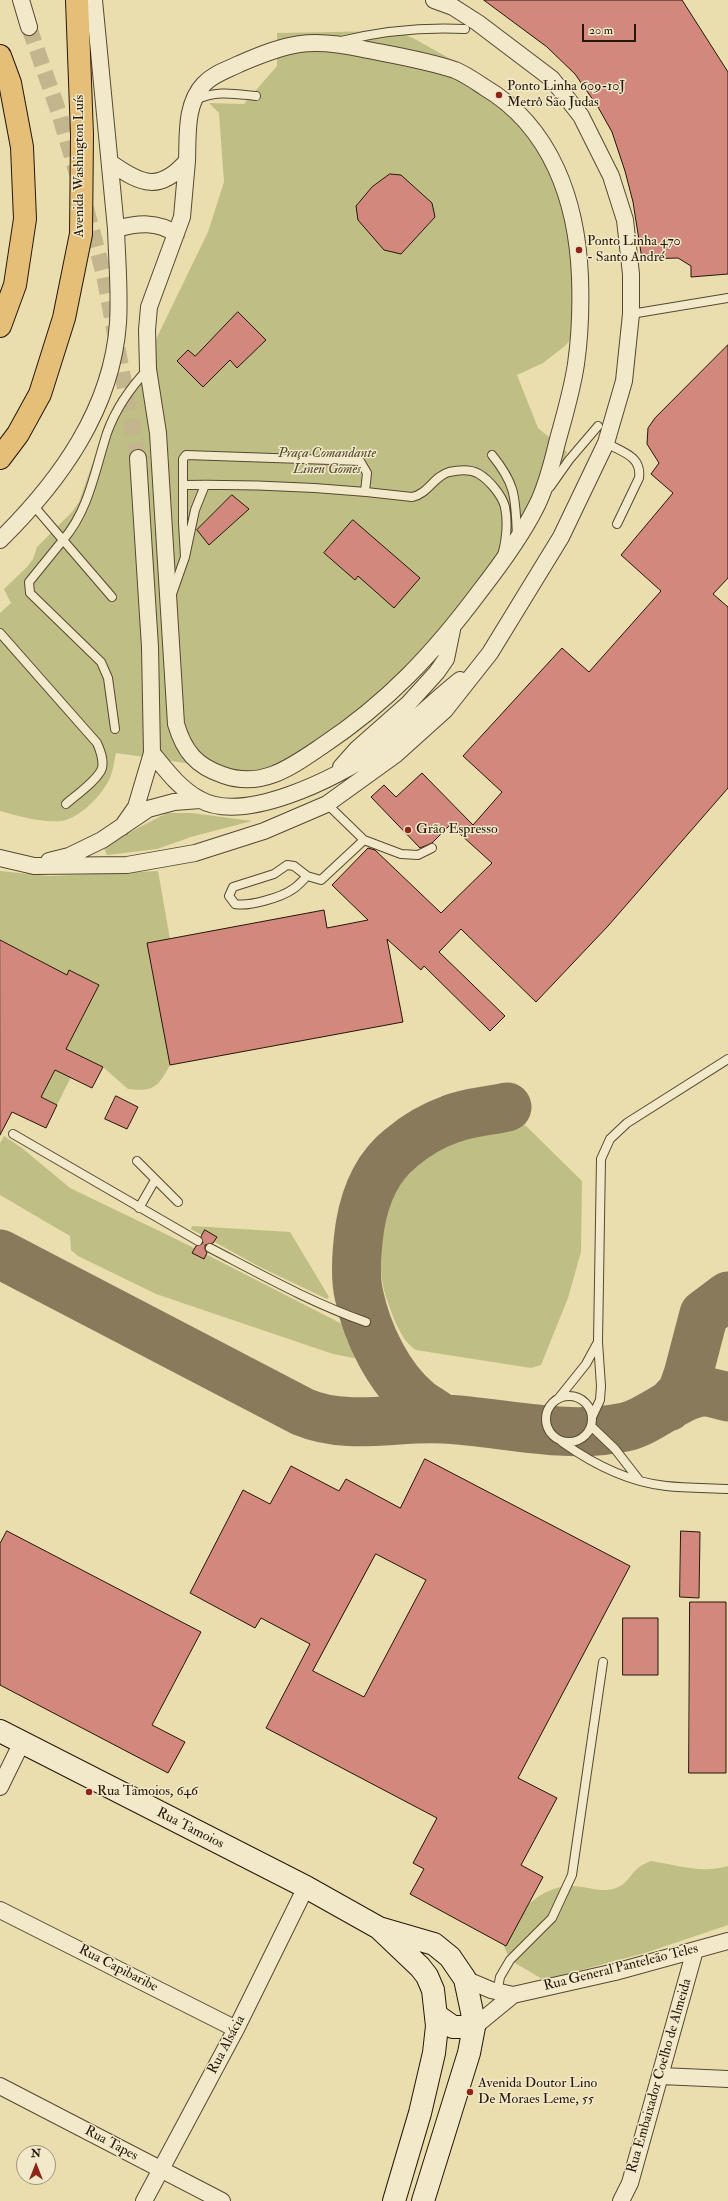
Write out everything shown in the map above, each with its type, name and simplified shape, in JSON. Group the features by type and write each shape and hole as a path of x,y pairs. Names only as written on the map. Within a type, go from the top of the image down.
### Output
{"highway":[{"name":"Avenida Washington Luís","path":"0,458 18,434 40,394 64,318 81,234 82,135 77,0"},
{"path":"0,56 10,83 22,147 25,219 15,285 0,326"}],"main road":[{"name":"Rua Tamoios","path":"0,1731 306,1887 379,1928 420,1966 427,1976 433,1990 436,2015 434,2053 420,2113 394,2201"},
{"name":"Rua Tamoios","path":"379,1928 411,1936 434,1944 450,1957 465,1979"},
{"path":"423,2201 469,2053 474,2027 465,1979 451,1972 443,1972 427,1976"},
{"path":"436,2015 453,2027 474,2027"}],"street":[{"path":"21,0 30,27"},
{"path":"0,540 32,505 59,472 92,421 105,390 112,363 118,323 116,229 111,163 94,0"},
{"path":"0,858 34,866 127,865 195,853 264,831 327,804 395,755 444,710 490,653 561,537 606,444 624,381 631,314 631,274 625,220 611,176 581,116 552,79 478,23 453,7 434,0"},
{"path":"303,43 336,43 458,71 499,96 532,128 552,159 566,189 579,250 581,297 576,365 554,456 538,504 517,541 500,566 452,629 421,664 390,695 356,724 278,774 262,779 246,780 229,777 210,771 195,759 182,743 176,724 158,433 148,369 147,330 149,307 176,234 185,196 189,113 202,85 215,75 277,48 303,43"},
{"path":"111,163 139,181 156,183 176,173 187,161"},
{"path":"116,229 128,226 155,224 165,227 176,234"},
{"path":"122,827 136,807 152,753 150,647 138,458"},
{"path":"338,772 357,749 389,722 437,672 446,659 452,629"},
{"path":"34,866 69,856 102,840 148,810 163,804 200,800 220,805 242,805 278,800 338,772 375,751 490,653"},
{"path":"152,753 177,783 200,800"},
{"path":"0,1787 22,1742"},
{"name":"Rua Alsácia","path":"144,2201 236,2029 306,1887"},
{"name":"Rua Capibaribe","path":"0,1910 236,2029"},
{"name":"Rua General Panteleão Teles","path":"465,1979 496,1991 513,1995 615,1972 728,1941"},
{"name":"Rua Embaixador Coelho de Almeida","path":"621,2201 630,2183 695,1950"},
{"name":"Rua General Panteleão Teles","path":"474,2027 513,1995"},
{"path":"661,2076 728,2079"},
{"name":"Rua Tapes","path":"0,2086 222,2201"},
{"path":"630,2183 635,2201"}],"lane":[{"path":"336,43 367,35 434,27 465,29"},
{"path":"194,102 208,95 220,93 256,96"},
{"path":"631,314 728,298"},
{"path":"115,728 108,678 101,662 30,593 28,587 29,582 70,532 87,500 107,432 120,404 131,386 148,369"},
{"path":"538,504 569,460 598,426"},
{"path":"606,444 634,459 639,465 640,470 639,478 617,524"},
{"path":"185,557 183,523 183,459 186,456 360,461 365,466 367,473 365,492"},
{"path":"492,456 507,474 512,488 516,504 517,541"},
{"path":"184,485 283,485 412,497 419,496 447,473 462,470 478,473 501,496 506,514 505,536 500,566"},
{"path":"169,601 185,557 195,510 205,485"},
{"path":"32,505 112,597"},
{"path":"0,633 97,743 102,756 102,768 98,775 66,804"},
{"path":"327,804 364,840 402,854 418,855 432,848"},
{"path":"307,876 293,889 279,896 243,905 236,904 229,896 233,887 274,874 287,865 294,866 307,876 321,880 364,840"},
{"path":"562,1442 572,1442 582,1439 591,1426 592,1417 600,1400 601,1370 598,1342 601,1159 610,1139 627,1123 728,1059"},
{"path":"13,1134 198,1241"},
{"path":"137,1161 178,1202"},
{"path":"139,1208 155,1180"},
{"path":"210,1248 331,1310 366,1322"},
{"path":"598,1342 586,1364 548,1409 546,1422 548,1430 554,1438 588,1460 606,1469 639,1480 665,1486 728,1489"},
{"path":"558,1399 571,1397 583,1402 589,1408 592,1417"},
{"path":"591,1426 615,1449 639,1480"},
{"path":"498,2007 496,1991 500,1977 510,1960 552,1918 572,1875 602,1662"}],"green space":[{"name":"Praça Comandante Lineu Gomes","path":"387,31 400,33 413,38 454,61 535,126 586,265 588,295 572,337 565,346 543,363 517,375 538,428 567,452 538,517 517,554 474,614 448,646 419,677 389,706 358,732 327,753 296,770 273,779 267,779 192,764 116,753 112,774 101,793 89,806 75,816 61,821 46,821 30,819 0,811 0,613 11,603 4,589 27,567 33,559 37,547 72,512 79,502 103,433 145,362 208,232 224,182 219,113 209,103 244,104 277,66 277,33"},
{"path":"167,813 192,813 252,821 191,837 157,849 107,855 103,846"},
{"path":"0,871 49,876 158,871 170,939 147,943 170,1065 158,1083 150,1089 128,1089 103,1067 81,1057 57,1105 15,1085 5,1109 4,1127 0,1124 0,1061 50,966 0,940","holes":["69,970 99,985 46,1087 17,1072"]},
{"path":"525,1125 582,1181 581,1252 568,1298 541,1365 531,1368 416,1350 405,1340 397,1326 386,1297 381,1271 381,1246 384,1229 390,1205 397,1188 410,1170 422,1159 438,1149 455,1141 492,1130"},
{"path":"4,1136 22,1148 70,1188 180,1241 346,1326 354,1338 364,1360 333,1354 156,1294 78,1256 71,1250 70,1236 0,1195 0,1143"},
{"path":"192,1226 290,1232 329,1297 327,1299 258,1266 191,1229"},
{"path":"651,1861 699,1869 728,1866 728,1925 645,1953 544,1980 510,1960 504,1946 508,1935 520,1915 537,1898 558,1888 570,1886 610,1890 620,1886 639,1867"}],"building":[{"path":"484,0 682,0 728,72 728,274 691,277 691,266 678,258 642,259 633,202 625,171 612,132 598,107 575,74 547,47"},
{"path":"390,174 401,175 432,203 435,217 401,254 384,250 358,220 356,206 372,187"},
{"path":"238,312 266,340 237,368 230,360 203,387 177,361 188,350 195,356"},
{"path":"728,345 728,578 713,594 728,607 728,788 608,926 536,1002 461,929 439,952 505,1016 490,1031 424,966 421,970 387,939 403,1022 170,1065 147,943 324,910 327,928 368,920 332,885 368,848 375,850 441,913 492,863 450,825 432,843 420,848 371,797 384,785 396,797 422,773 473,825 502,792 463,756 562,648 589,672 661,591 621,555 673,493 651,474 659,463 647,444 648,428 655,418"},
{"path":"232,495 249,509 209,545 197,530"},
{"path":"353,520 420,578 394,608 358,576 355,580 324,553"},
{"path":"0,940 67,975 69,970 99,985 66,1049 103,1067 92,1088 55,1070 41,1097 57,1105 46,1128 12,1112 0,1135"},
{"path":"116,1096 138,1107 127,1129 105,1119"},
{"path":"205,1230 217,1237 213,1243 205,1245 207,1253 204,1259 192,1253 196,1246 203,1243 201,1237"},
{"path":"425,1459 630,1566 518,1778 557,1798 521,1865 543,1877 506,1946 410,1894 424,1869 413,1863 437,1818 266,1728 310,1644 261,1618 255,1628 190,1593 243,1490 270,1504 291,1466 339,1491 346,1479 400,1508","holes":["376,1554 426,1580 364,1697 313,1671"]},
{"path":"7,1531 201,1632 152,1725 185,1742 168,1773 0,1685 0,1544"},
{"path":"681,1531 700,1532 699,1598 680,1597"},
{"path":"690,1602 726,1602 726,1773 689,1773"},
{"path":"623,1618 658,1618 658,1675 623,1675"}],"taxiway":[{"path":"443,1419 418,1402 397,1380 380,1353 367,1324 357,1287 356,1269 362,1215 373,1183 385,1164 418,1135 451,1119 471,1113 507,1107"},
{"path":"0,1254 303,1412 320,1418 355,1422 444,1419 557,1431 602,1431 635,1424 677,1401 697,1393 715,1393 728,1397"},
{"path":"668,1407 682,1392 704,1314 728,1296"}],"tunnel":[{"path":"29,27 59,113 77,174"},
{"path":"86,208 104,275 138,458"}],"place":[{"name":"Ponto Linha 609-10J Metrô São Judas","path":"499,95"},
{"name":"Ponto Linha 470 - Santo André","path":"579,250"},
{"name":"Grão Espresso","path":"408,830"},
{"name":"Rua Tamoios, 646","path":"89,1792"},
{"name":"Avenida Doutor Lino De Moraes Leme, 55","path":"470,2092"}]}
